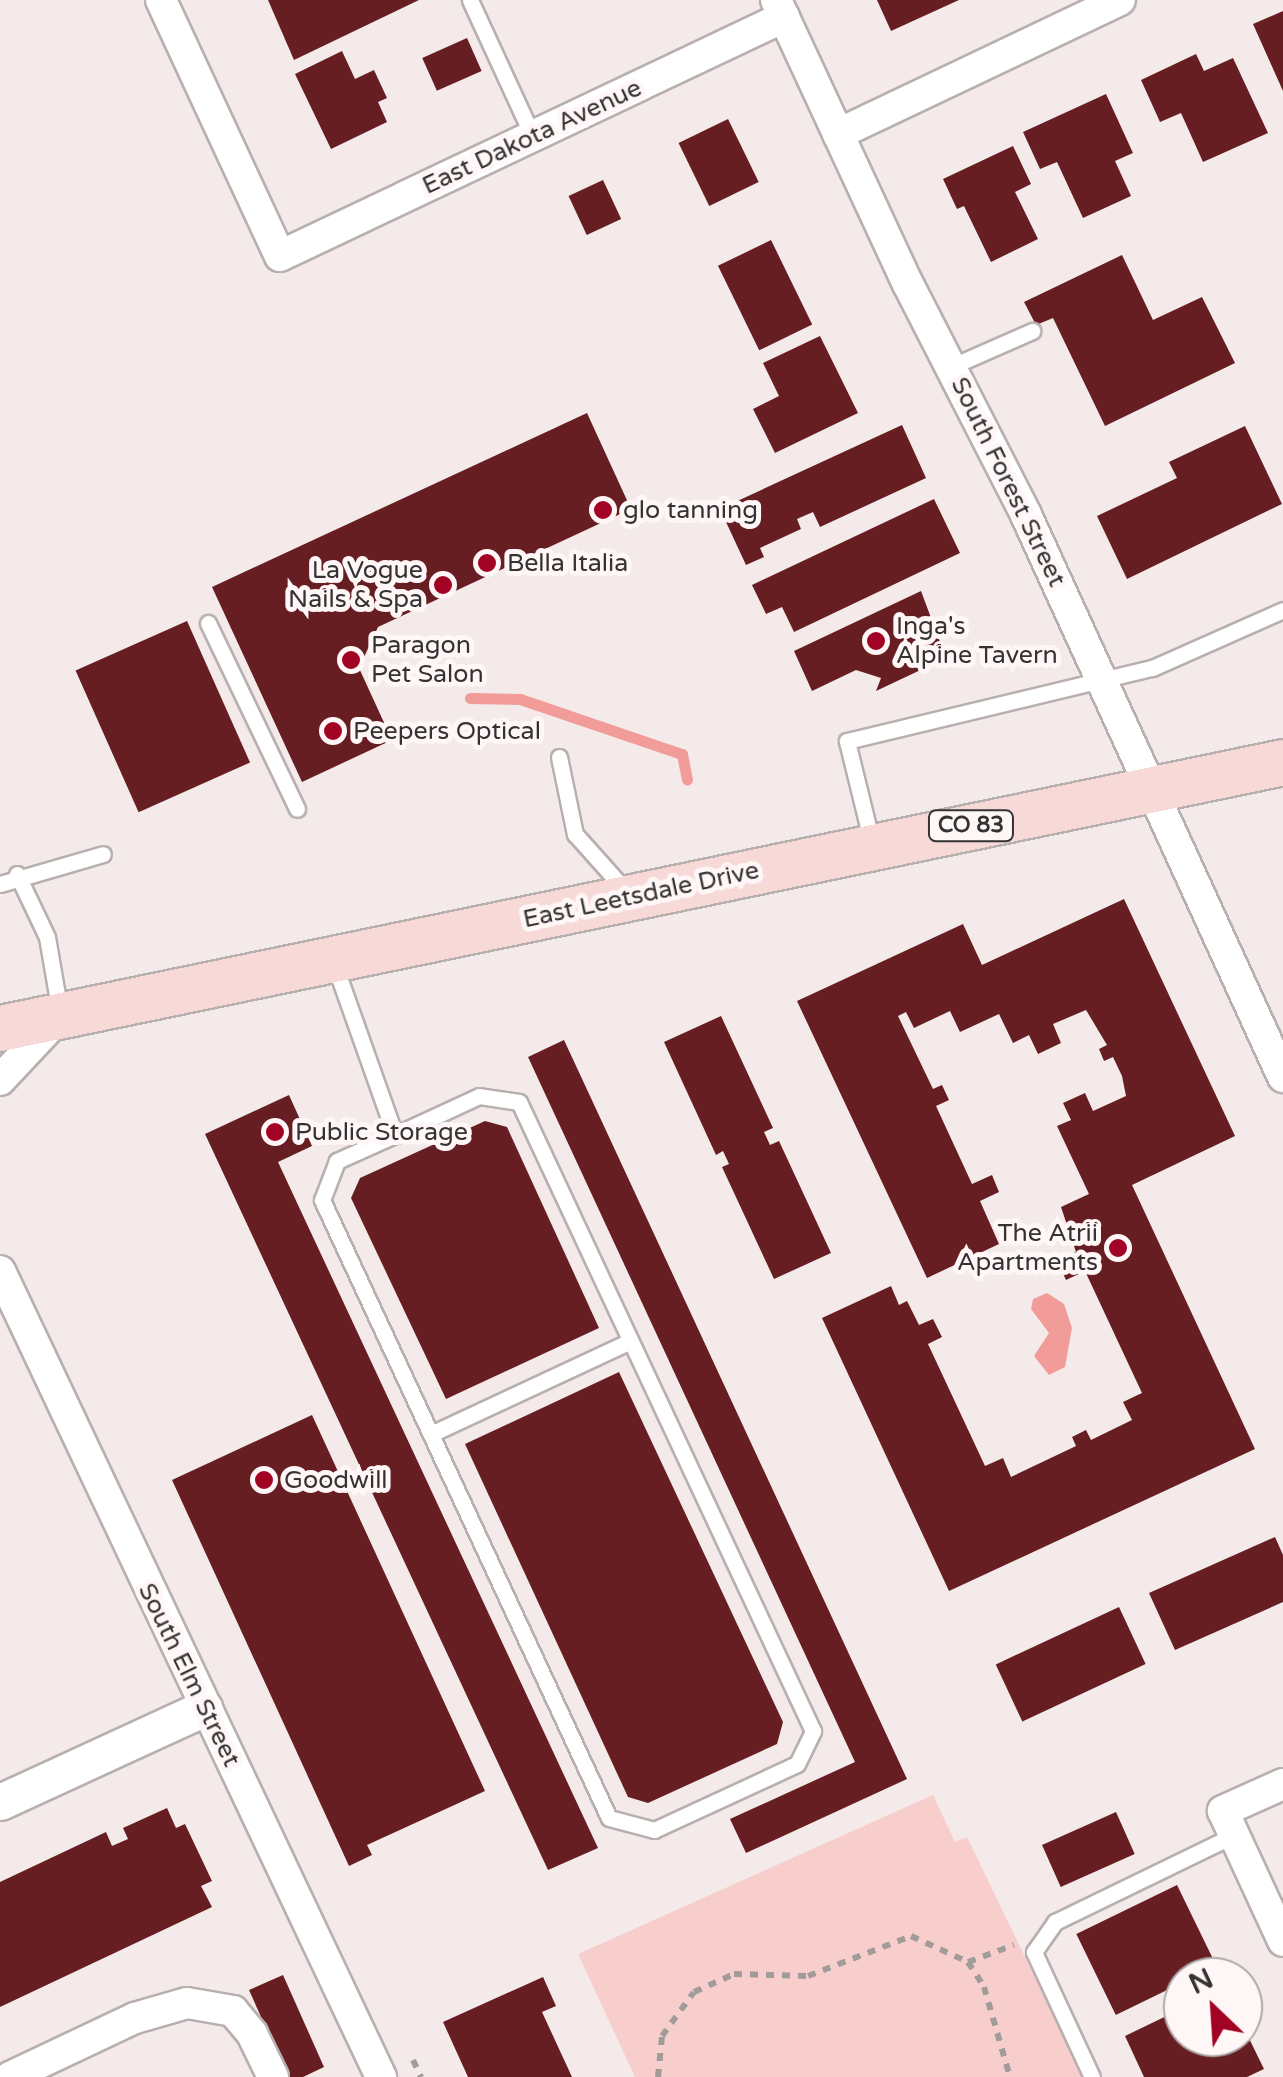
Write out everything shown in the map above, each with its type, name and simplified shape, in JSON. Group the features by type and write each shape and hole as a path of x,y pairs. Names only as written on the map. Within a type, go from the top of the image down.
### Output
{"main road":[{"name":"East Leetsdale Drive","path":"0,1028 1283,762"}],"street":[{"name":"East Dakota Avenue","path":"161,0 280,256 532,137 780,9"},
{"path":"838,134 1103,4"},
{"name":"South Forest Street","path":"780,9 1102,678 1283,1077"},
{"path":"0,1080 60,1016"},
{"name":"South Elm Street","path":"0,1271 381,2077"},
{"path":"0,1802 204,1708"},
{"path":"1283,1784 1228,1823 1283,1941"},
{"path":"10,2077 135,2018 198,2004 239,2017 272,2077"}],"lane":[{"path":"470,0 532,137"},
{"path":"950,367 1032,331"},
{"path":"873,846 848,741 1152,668 1283,610"},
{"path":"208,623 297,810"},
{"path":"559,757 575,834 630,897"},
{"path":"0,884 17,874 103,854"},
{"path":"17,874 47,937 60,1016"},
{"path":"332,959 395,1134"},
{"path":"479,1096 519,1102 630,1341 813,1731 797,1764 654,1830 609,1818 322,1200 337,1161 479,1096"},
{"path":"430,1434 630,1341"},
{"path":"1092,2077 1034,1952 1055,1922 1228,1823"}],"path":[{"path":"658,2077 662,2036 694,1992 734,1974 808,1976 911,1936 968,1962 984,1988 1010,2077"}],"shaded area":[{"path":"1047,1293 1064,1304 1072,1328 1065,1367 1049,1375 1034,1356 1049,1333 1031,1309 1033,1299"},
{"path":"933,1795 955,1842 967,1837 1083,2077 635,2077 578,1954"}],"building":[{"path":"268,0 419,0 294,60"},
{"path":"877,0 959,0 891,31"},
{"path":"1283,11 1283,91 1253,24"},
{"path":"467,38 482,71 437,91 422,58"},
{"path":"342,51 355,79 374,70 387,98 378,102 387,122 331,149 295,74"},
{"path":"1196,54 1204,71 1233,58 1268,133 1203,162 1181,113 1160,122 1141,80"},
{"path":"1106,94 1133,153 1115,161 1131,196 1083,218 1057,162 1040,169 1023,132"},
{"path":"728,119 759,182 709,206 679,143"},
{"path":"1013,146 1031,184 1015,192 1038,239 991,262 964,206 957,209 943,179"},
{"path":"603,180 621,219 587,235 569,196"},
{"path":"771,240 812,324 759,350 718,266"},
{"path":"1122,255 1153,320 1202,297 1235,363 1105,426 1053,318 1036,325 1024,302"},
{"path":"820,336 858,413 775,453 753,409 779,396 763,363"},
{"path":"587,413 631,509 378,627 359,668 392,740 302,782 212,587"},
{"path":"902,425 926,478 820,527 813,512 797,519 801,529 760,548 764,557 746,565 720,509"},
{"path":"1245,426 1282,504 1127,579 1097,516 1177,478 1169,462"},
{"path":"934,499 960,553 794,632 782,607 766,614 752,585"},
{"path":"921,591 946,658 876,691 881,678 856,670 812,691 794,651"},
{"path":"187,621 250,763 139,812 76,671"},
{"name":"The Atrii Apartments","path":"1124,899 1235,1136 1132,1185 1255,1449 949,1591 822,1318 891,1286 899,1305 907,1301 919,1325 933,1319 942,1337 928,1344 985,1466 1003,1458 1011,1477 1076,1446 1072,1437 1086,1430 1091,1440 1132,1420 1123,1402 1142,1393 1085,1271 1066,1280 1057,1260 1076,1252 1061,1207 1089,1194 1057,1126 1071,1120 1063,1103 1085,1093 1093,1111 1126,1096 1122,1076 1113,1057 1104,1061 1099,1049 1107,1045 1086,1010 1053,1024 1061,1043 1038,1054 1029,1035 1013,1043 999,1014 960,1032 950,1011 914,1028 906,1012 898,1016 933,1089 942,1085 949,1100 936,1106 972,1184 992,1175 999,1192 980,1201 999,1244 927,1278 797,1001 963,924 982,965"},
{"path":"721,1016 773,1128 764,1132 770,1145 779,1141 831,1253 774,1279 722,1167 729,1164 723,1151 716,1155 664,1042"},
{"path":"564,1040 907,1779 746,1853 730,1819 855,1762 528,1057"},
{"path":"289,1095 312,1146 278,1162 598,1848 548,1870 205,1134"},
{"path":"485,1121 507,1127 599,1328 446,1399 351,1198 360,1178"},
{"path":"619,1372 783,1722 777,1744 648,1803 628,1797 465,1444"},
{"path":"312,1415 485,1791 367,1845 372,1855 349,1866 172,1480"},
{"path":"1275,1537 1283,1555 1283,1602 1175,1650 1149,1593"},
{"path":"1119,1607 1146,1664 1022,1722 996,1664"},
{"path":"167,1808 176,1828 185,1824 212,1881 201,1886 212,1907 0,2007 0,1882 106,1832 112,1846 128,1839 123,1828"},
{"path":"1116,1812 1135,1854 1061,1887 1042,1845"},
{"path":"1177,1885 1212,1957 1163,1957 1163,1992 1116,2015 1076,1934"},
{"path":"283,1975 324,2067 303,2077 288,2077 249,1990"},
{"path":"543,1977 556,2006 542,2012 572,2077 468,2077 443,2022"},
{"path":"1163,2018 1163,2057 1258,2057 1264,2069 1247,2077 1144,2077 1125,2036"}],"waterway":[{"path":"470,698 520,699 682,754 687,780"}],"place":[{"name":"glo tanning","path":"603,510"},
{"name":"Bella Italia","path":"487,563"},
{"name":"La Vogue Nails & Spa","path":"443,585"},
{"name":"Inga's Alpine Tavern","path":"876,641"},
{"name":"Paragon Pet Salon","path":"351,660"},
{"name":"Peepers Optical","path":"333,731"},
{"name":"Public Storage","path":"275,1132"},
{"name":"The Atrii Apartments","path":"1118,1248"},
{"name":"Goodwill","path":"264,1480"}]}
